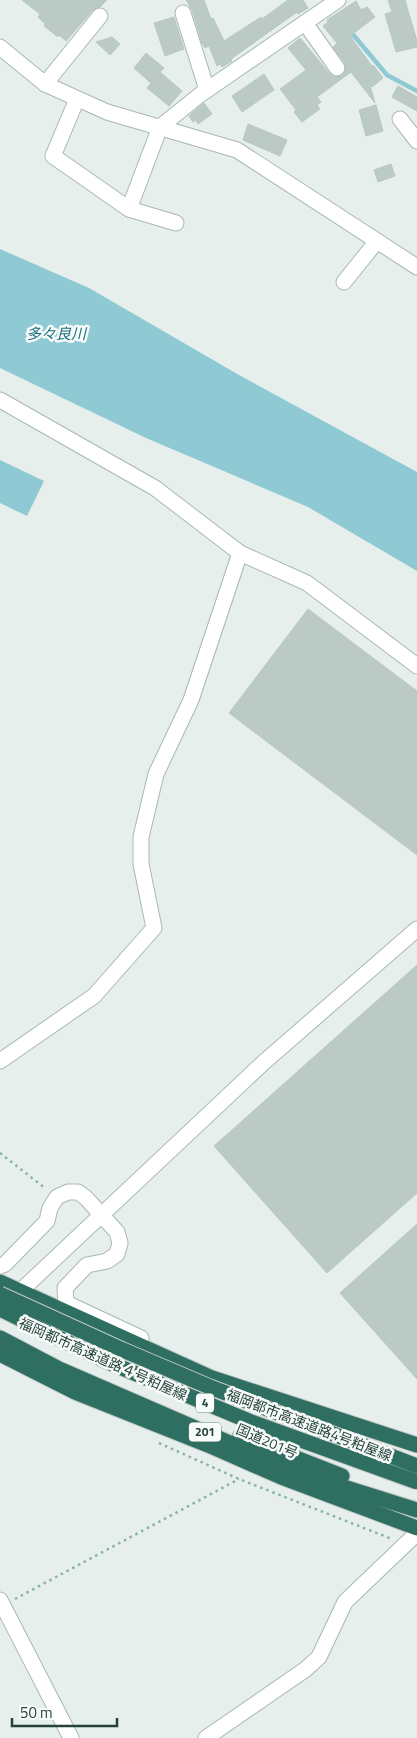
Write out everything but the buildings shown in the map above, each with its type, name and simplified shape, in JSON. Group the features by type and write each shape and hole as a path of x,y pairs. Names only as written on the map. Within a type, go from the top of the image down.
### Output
{"highway":[{"path":"0,1282 212,1378 417,1445"},
{"path":"0,1294 210,1387 417,1466"},
{"name":"福岡都市高速道路4号粕屋線","path":"0,1310 108,1362 251,1422 417,1482"},
{"name":"福岡都市高速道路４号粕屋線","path":"0,1330 69,1364 213,1426 326,1470 417,1502"},
{"name":"国道201号","path":"0,1338 59,1369 299,1473 417,1510"},
{"path":"0,1354 76,1392 299,1484 412,1536"}],"street":[{"path":"129,209 160,127 207,90 338,0"},
{"path":"183,13 207,90"},
{"path":"45,84 100,16"},
{"path":"305,23 337,68"},
{"path":"0,47 45,84 106,112 237,150 417,267"},
{"path":"77,99 53,156 129,209 176,223"},
{"path":"400,119 417,140"},
{"path":"344,282 377,241"},
{"path":"0,400 155,488 240,553 307,583 417,666"},
{"path":"0,1061 94,996 154,928 141,864 141,837 156,774 191,700 240,553"},
{"path":"0,1310 263,1063 417,929"},
{"path":"0,1266 5,1264 48,1221 50,1208 57,1197 68,1192 78,1192 86,1198 117,1232 120,1243 117,1254 107,1262 87,1265 65,1288 66,1303 230,1380 417,1438"},
{"path":"206,1738 306,1669 319,1657 345,1602 412,1536"},
{"path":"2,1603 71,1738"}],"path":[{"path":"0,1153 57,1197"},
{"path":"2,1603 239,1479 348,1523 412,1536"}],"water":[{"name":"多々良川","path":"0,249 89,288 239,375 417,472 417,571 308,507 146,438 0,368"},
{"path":"0,460 44,481 27,516 0,503"}],"waterway":[{"path":"350,31 387,75 417,91"}]}
